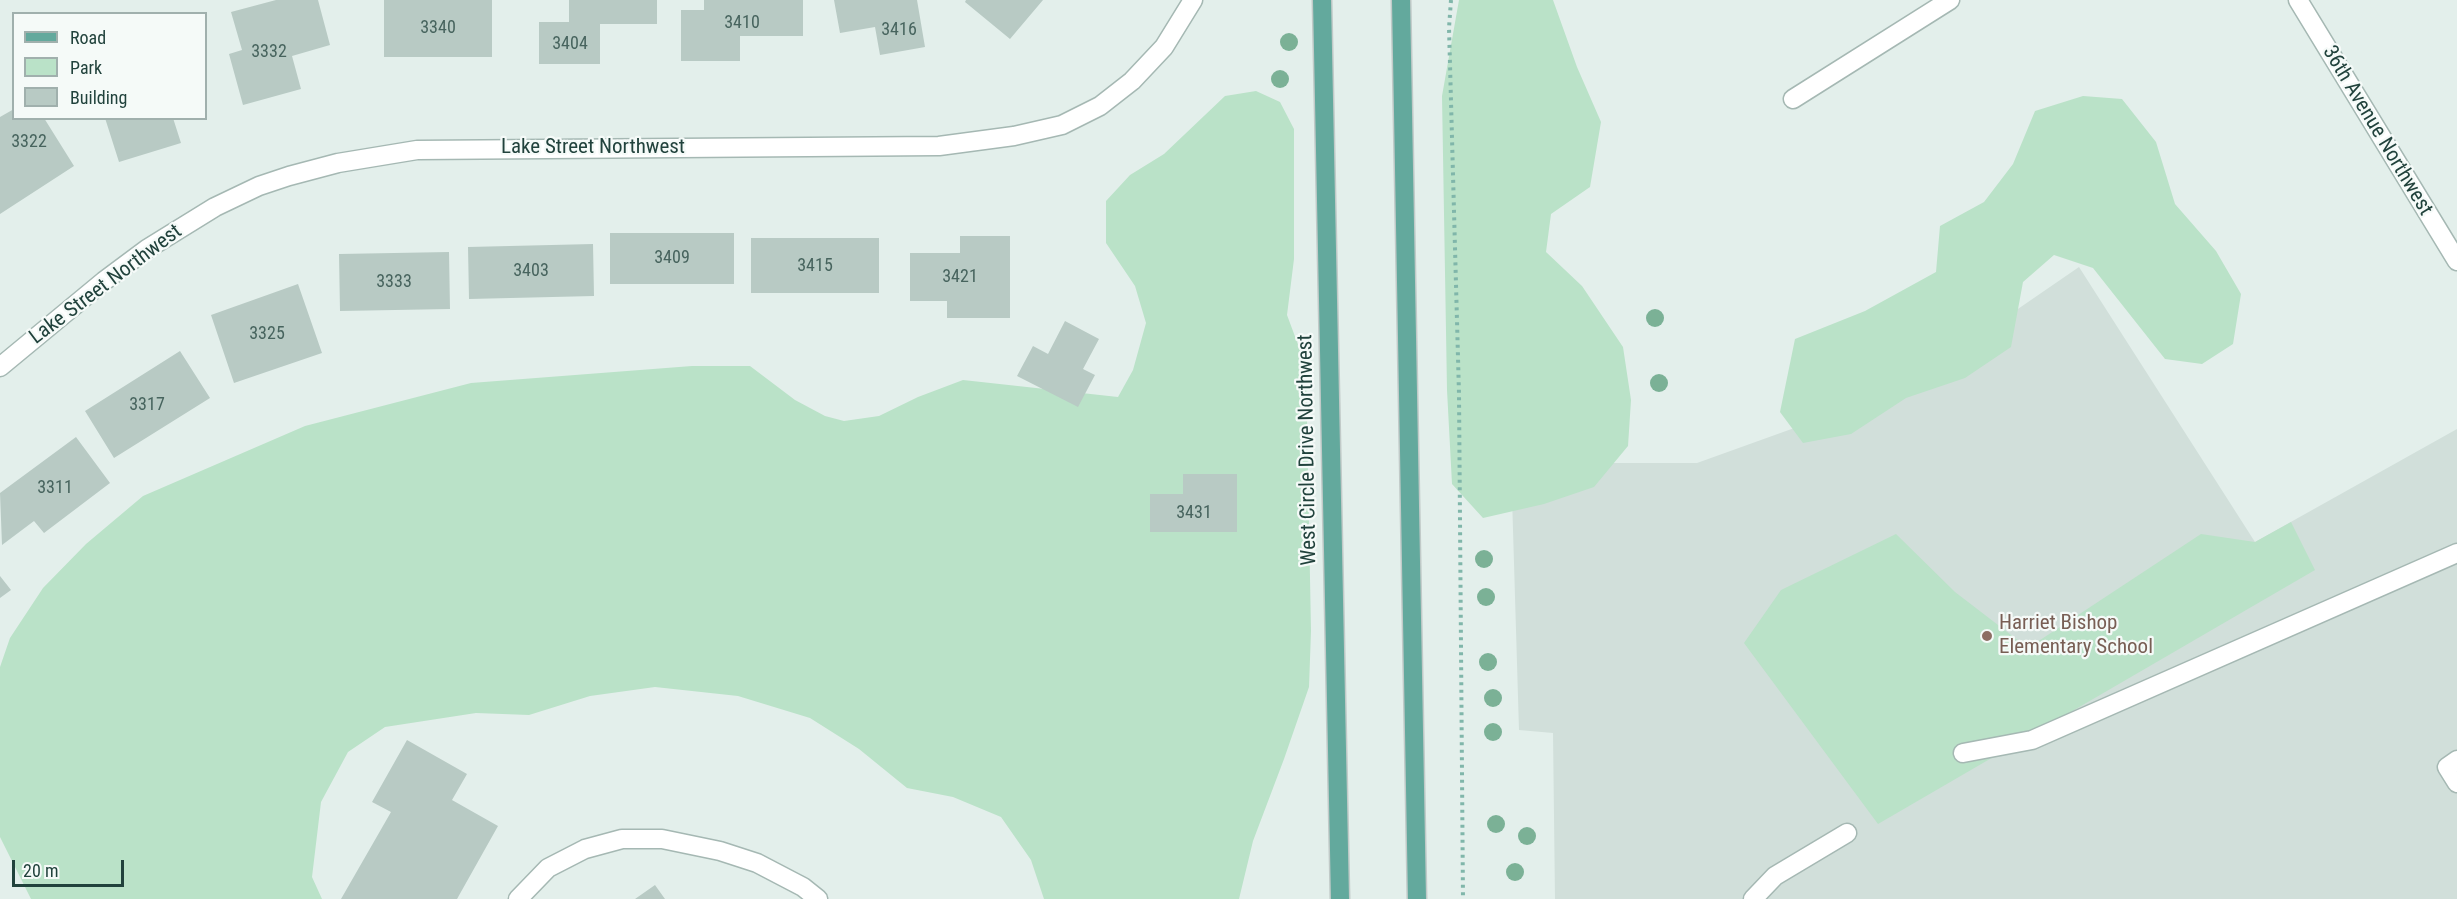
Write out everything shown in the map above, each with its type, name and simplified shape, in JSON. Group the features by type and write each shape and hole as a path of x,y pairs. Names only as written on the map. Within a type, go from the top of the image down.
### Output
{"main road":[{"name":"West Circle Drive Northwest","path":"1322,0 1340,899"},
{"path":"1401,0 1417,899"}],"street":[{"name":"Lake Street Northwest","path":"0,367 104,281 147,249 214,207 259,186 289,176 338,163 417,150 939,146 1014,136 1062,125 1100,106 1132,81 1164,47 1193,0"},
{"path":"1793,99 1950,0"},
{"name":"36th Avenue Northwest","path":"2298,0 2457,261"},
{"path":"1963,753 2032,740 2457,553"},
{"path":"2457,760 2447,767 2457,783"},
{"path":"1754,899 1775,876 1847,833"},
{"path":"518,899 549,868 585,849 622,838 662,839 720,851 757,863 802,887 818,899"}],"path":[{"path":"1451,0 1449,28 1459,394 1463,899"}],"shaded area":[{"name":"Harriet Bishop Elementary School","path":"2079,267 2255,542 2457,429 2457,899 1555,899 1553,733 1519,730 1511,463 1697,463 1900,390"}],"green space":[{"path":"1459,0 1553,0 1577,67 1601,122 1590,187 1551,214 1546,252 1582,286 1623,347 1631,400 1628,446 1594,487 1544,504 1483,518 1452,484 1447,390 1442,96"},
{"path":"1256,91 1280,102 1294,129 1294,259 1287,315 1306,366 1311,631 1309,687 1253,841 1239,899 1044,899 1031,860 1001,817 953,797 907,788 859,749 810,718 738,696 655,687 590,696 529,715 476,713 385,727 348,752 321,802 312,877 322,899 31,899 0,837 0,667 10,638 43,588 86,544 143,496 305,426 471,383 692,366 750,366 795,400 825,416 844,421 879,416 918,397 963,380 1118,397 1133,370 1146,323 1135,286 1106,243 1106,201 1130,175 1164,154 1225,96"},
{"path":"2083,96 2122,99 2156,142 2175,204 2216,251 2241,294 2233,344 2202,364 2165,359 2093,268 2054,255 2023,282 2011,347 1965,378 1906,398 1851,434 1803,443 1780,412 1795,339 1865,311 1936,272 1940,226 1984,202 2013,164 2035,111"},
{"path":"2291,522 2315,570 1878,824 1744,643 1781,590 1896,534 1955,592 2028,648 2201,534 2255,542"}],"building":[{"path":"276,0 318,0 330,45 292,56 301,89 243,105 229,54 242,50 231,12"},
{"path":"384,0 492,0 492,57 384,57"},
{"path":"569,0 657,0 657,24 600,24 600,64 539,64 539,22 569,22"},
{"path":"704,0 803,0 803,36 740,36 740,61 681,61 681,10 704,10"},
{"path":"834,0 917,0 925,47 880,55 875,27 840,33"},
{"path":"966,0 1043,0 1010,39 965,2"},
{"path":"12,110 12,120 45,120 74,166 0,214 0,117"},
{"path":"106,120 174,120 181,143 119,162"},
{"path":"610,233 734,233 734,284 610,284"},
{"path":"960,236 1010,236 1010,318 947,318 947,301 910,301 910,253 960,253"},
{"path":"751,238 879,238 879,293 751,293"},
{"path":"593,244 594,296 469,299 468,247"},
{"path":"449,252 450,309 340,311 339,254"},
{"path":"298,284 322,353 234,383 211,315"},
{"path":"1065,321 1099,339 1083,369 1095,375 1078,407 1017,376 1033,346 1048,354"},
{"path":"180,351 210,398 114,458 85,411"},
{"path":"76,437 110,483 44,533 34,521 2,545 0,493"},
{"path":"1183,474 1237,474 1237,532 1150,532 1150,494 1183,494"},
{"path":"0,576 11,590 0,598"},
{"path":"407,740 467,774 452,800 498,826 457,899 341,899 391,812 372,802"},
{"path":"655,885 665,899 635,899"}],"place":[{"name":"Harriet Bishop Elementary School","path":"1987,636"}]}
